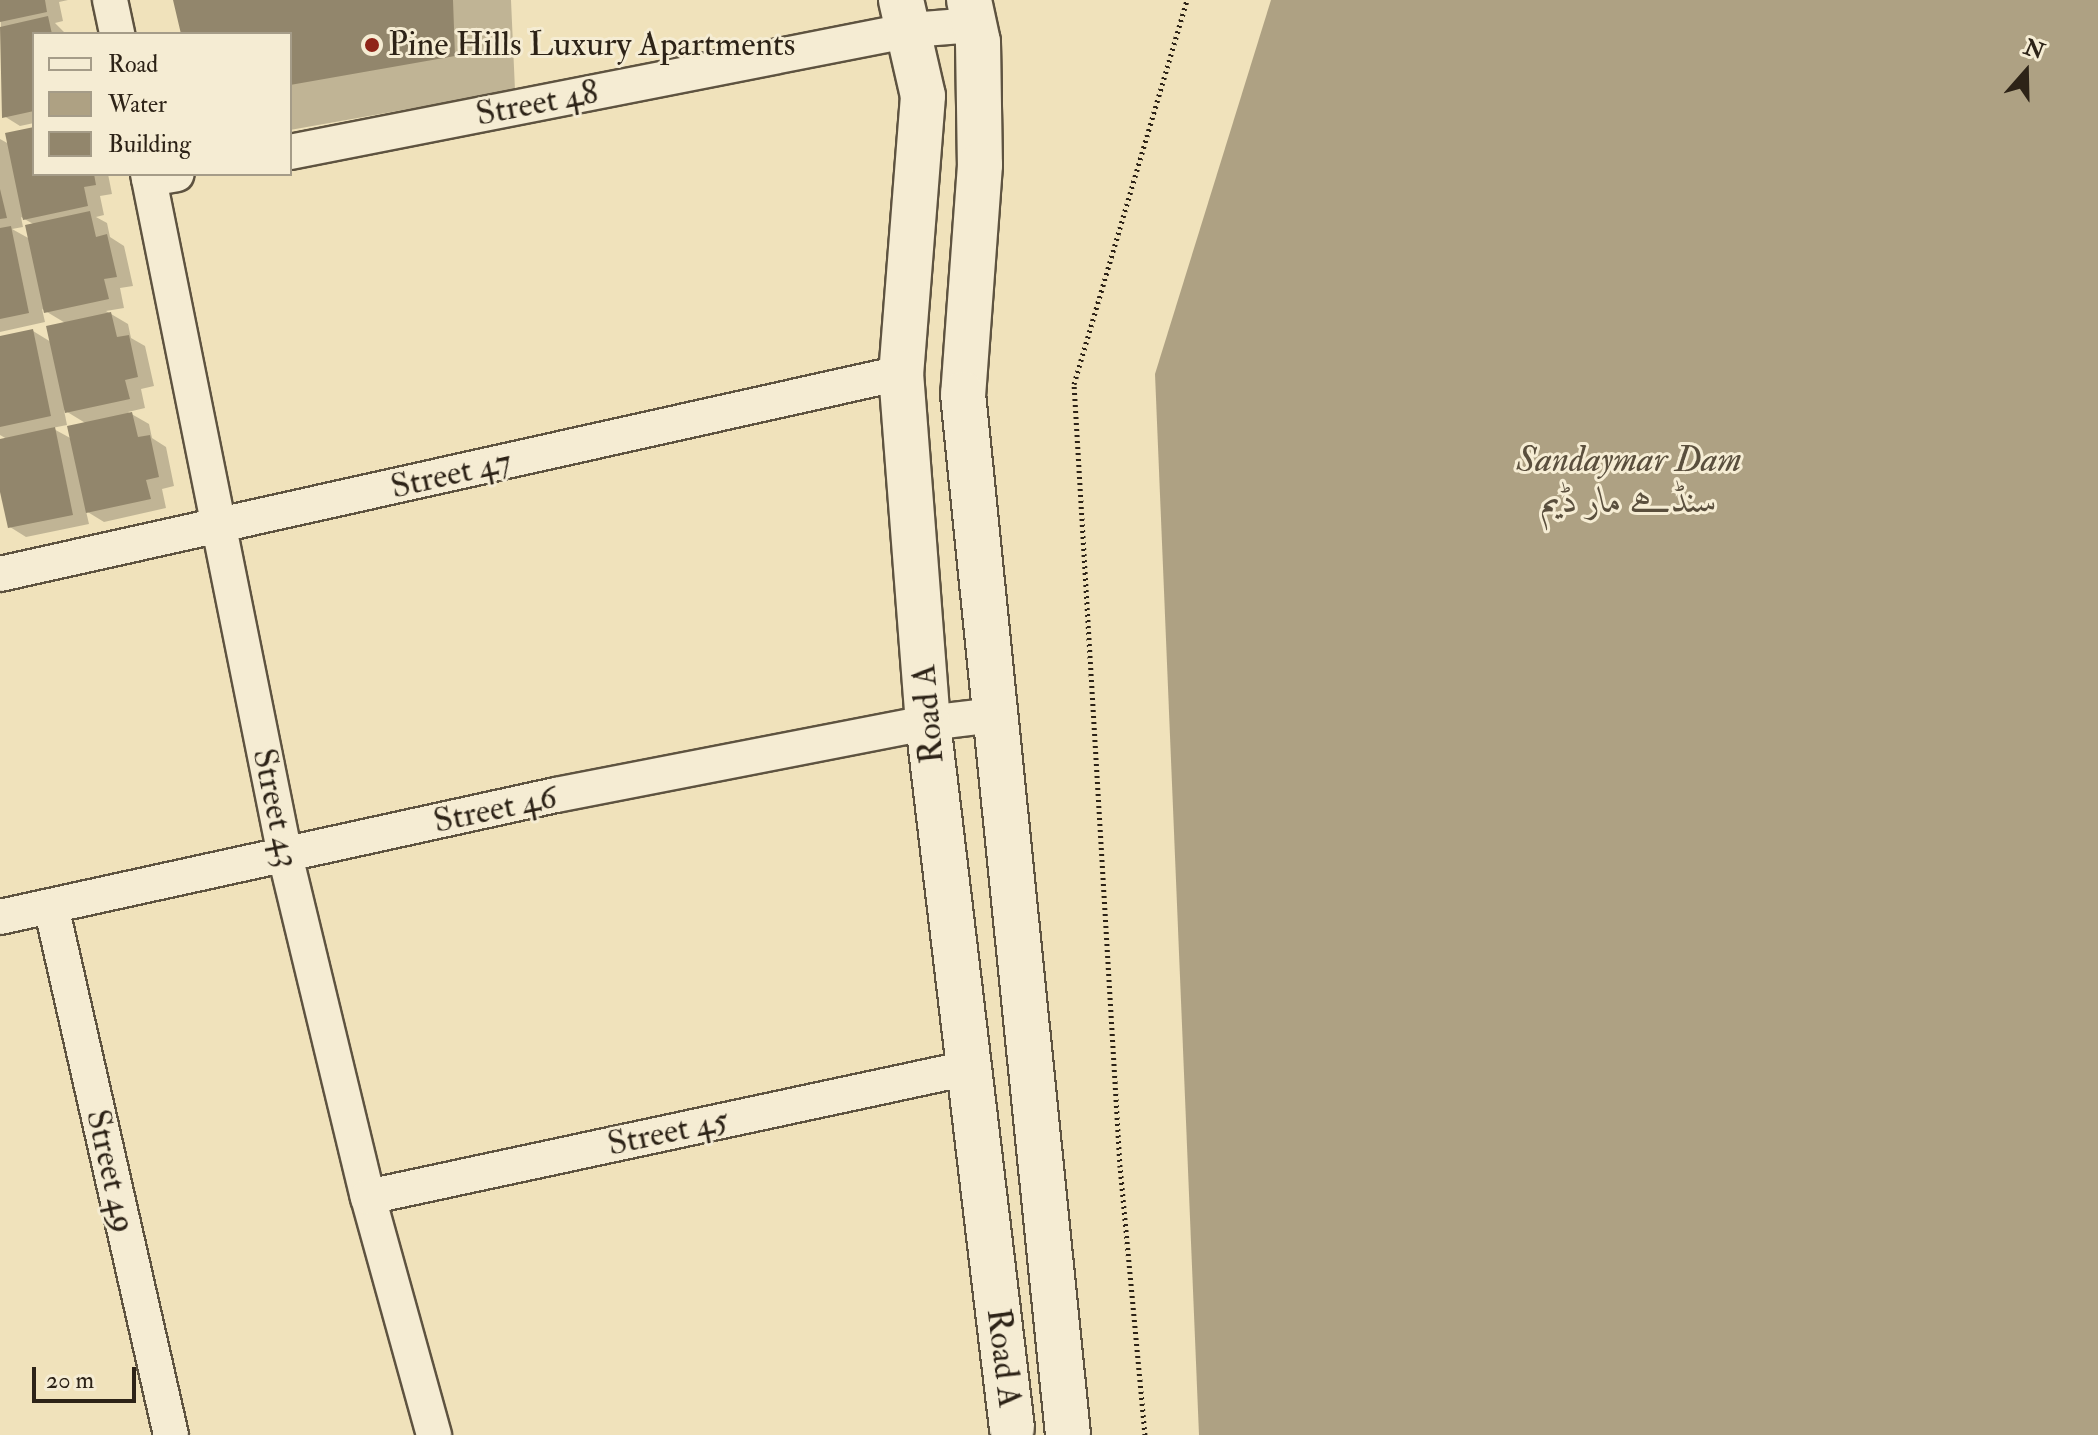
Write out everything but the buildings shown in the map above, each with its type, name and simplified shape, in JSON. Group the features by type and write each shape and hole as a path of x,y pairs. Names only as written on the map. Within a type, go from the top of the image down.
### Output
{"street":[{"path":"110,0 117,32"},
{"name":"Street 48","path":"292,152 906,15 972,12"},
{"name":"Road A","path":"972,12 980,165 963,394 1066,1425"},
{"name":"Road A","path":"906,15 923,96 901,373 928,723 968,1068 997,1432"},
{"name":"Street 43","path":"158,176 217,526 285,855 368,1197 434,1435"},
{"name":"Street 47","path":"0,574 901,373"},
{"name":"Street 46","path":"0,917 928,723 994,715"},
{"name":"Street 49","path":"51,906 171,1435"},
{"name":"Street 45","path":"368,1197 968,1068"},
{"path":"997,1432 1066,1425"}],"path":[{"path":"1145,1435 1120,1167 1074,384 1187,0"}],"water":[{"name":"Sandaymar Dam سنڈھے مار ڈیم","path":"1271,0 2098,0 2098,1435 1199,1435 1155,374"}],"place":[{"name":"Pine Hills Luxury Apartments","path":"372,45"}]}
